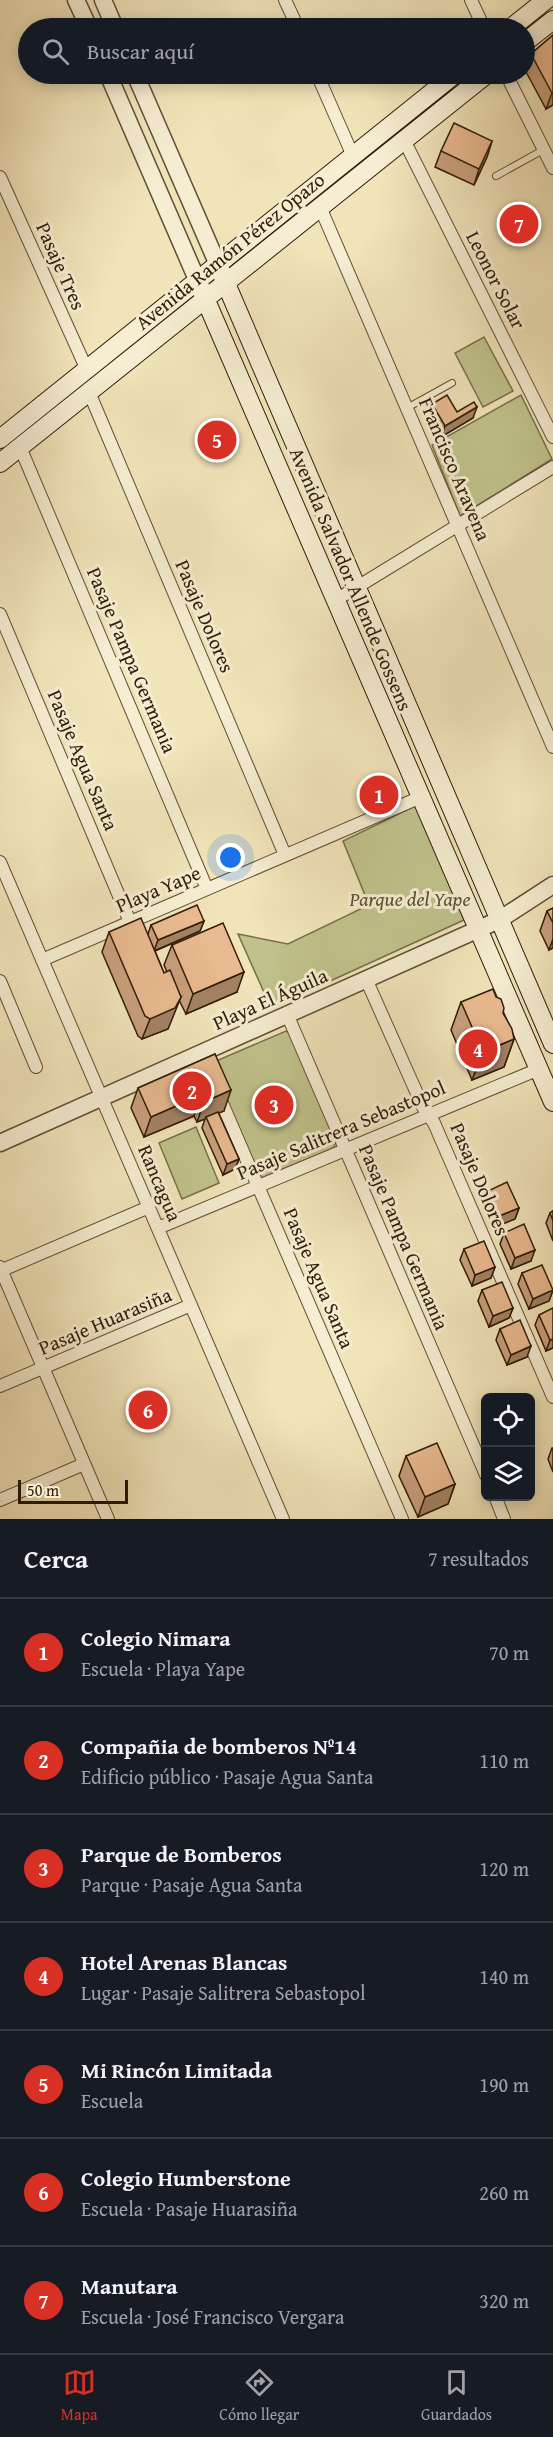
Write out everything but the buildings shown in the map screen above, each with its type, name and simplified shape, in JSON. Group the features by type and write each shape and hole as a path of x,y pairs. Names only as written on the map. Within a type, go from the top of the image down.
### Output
{"main road":[{"path":"524,18 546,0"},
{"path":"535,35 553,20"},
{"name":"Avenida Ramón Pérez Opazo","path":"0,439 443,84"},
{"name":"Avenida Ramón Pérez Opazo","path":"0,463 474,84"},
{"name":"Avenida Salvador Allende Gossens","path":"218,266 553,1044"},
{"name":"Avenida Salvador Allende Gossens","path":"198,282 553,1102"}],"street":[{"path":"76,0 84,18"},
{"path":"103,0 111,18"},
{"path":"285,0 293,18"},
{"path":"471,0 479,18"},
{"name":"Avenida Salvador Allende Gossens","path":"112,84 198,282"},
{"name":"Avenida Salvador Allende Gossens","path":"139,84 218,266"},
{"path":"321,84 353,156"},
{"path":"511,84 553,168"},
{"name":"Leonor Solar","path":"404,140 553,437"},
{"name":"Pasaje Tres","path":"0,177 87,370"},
{"name":"Francisco Aravena","path":"320,207 553,747"},
{"name":"Pasaje Dolores","path":"90,392 285,855"},
{"name":"Pasaje Pampa Germania","path":"20,447 207,889"},
{"path":"336,600 553,467"},
{"name":"Pasaje Agua Santa","path":"0,614 130,922"},
{"name":"Playa Yape","path":"42,960 421,797"},
{"name":"Rancagua","path":"0,862 284,1519"},
{"name":"Playa El Águila","path":"0,1143 102,1097 202,1058 287,1014 499,920 553,885"},
{"name":"Pasaje Dolores","path":"366,979 423,1107 429,1115 553,1397"},
{"path":"0,981 36,1067"},
{"name":"Pasaje Pampa Germania","path":"287,1014 481,1463"},
{"name":"Pasaje Salitrera Sebastopol","path":"158,1228 538,1069"},
{"name":"Pasaje Agua Santa","path":"213,1084 402,1519"},
{"path":"108,1519 0,1270 149,1207"},
{"name":"Pasaje Huarasiña","path":"0,1386 191,1305"},
{"path":"0,1500 84,1464"},
{"path":"497,1501 504,1519"}],"lane":[{"path":"496,176 544,150"},
{"path":"407,408 452,383"}],"green space":[{"path":"484,337 513,391 483,407 455,353"},
{"path":"521,395 552,459 460,516 432,445"},
{"name":"Parque del Yape","path":"417,805 464,920 271,1008 238,934 288,944 369,905 343,841"},
{"path":"286,1031 290,1034 336,1142 332,1151 266,1179 258,1176 212,1067 216,1061"},
{"path":"196,1127 219,1183 182,1199 159,1143"}],"place":[{"name":"Manutara","path":"519,224"},
{"name":"Mi Rincón Limitada","path":"217,440"},
{"name":"Colegio Nimara","path":"379,795"},
{"name":"Hotel Arenas Blancas","path":"478,1049"},
{"name":"Compañia de bomberos Nº14","path":"192,1091"},
{"name":"Parque de Bomberos","path":"274,1105"},
{"name":"Colegio Humberstone","path":"148,1410"}]}
